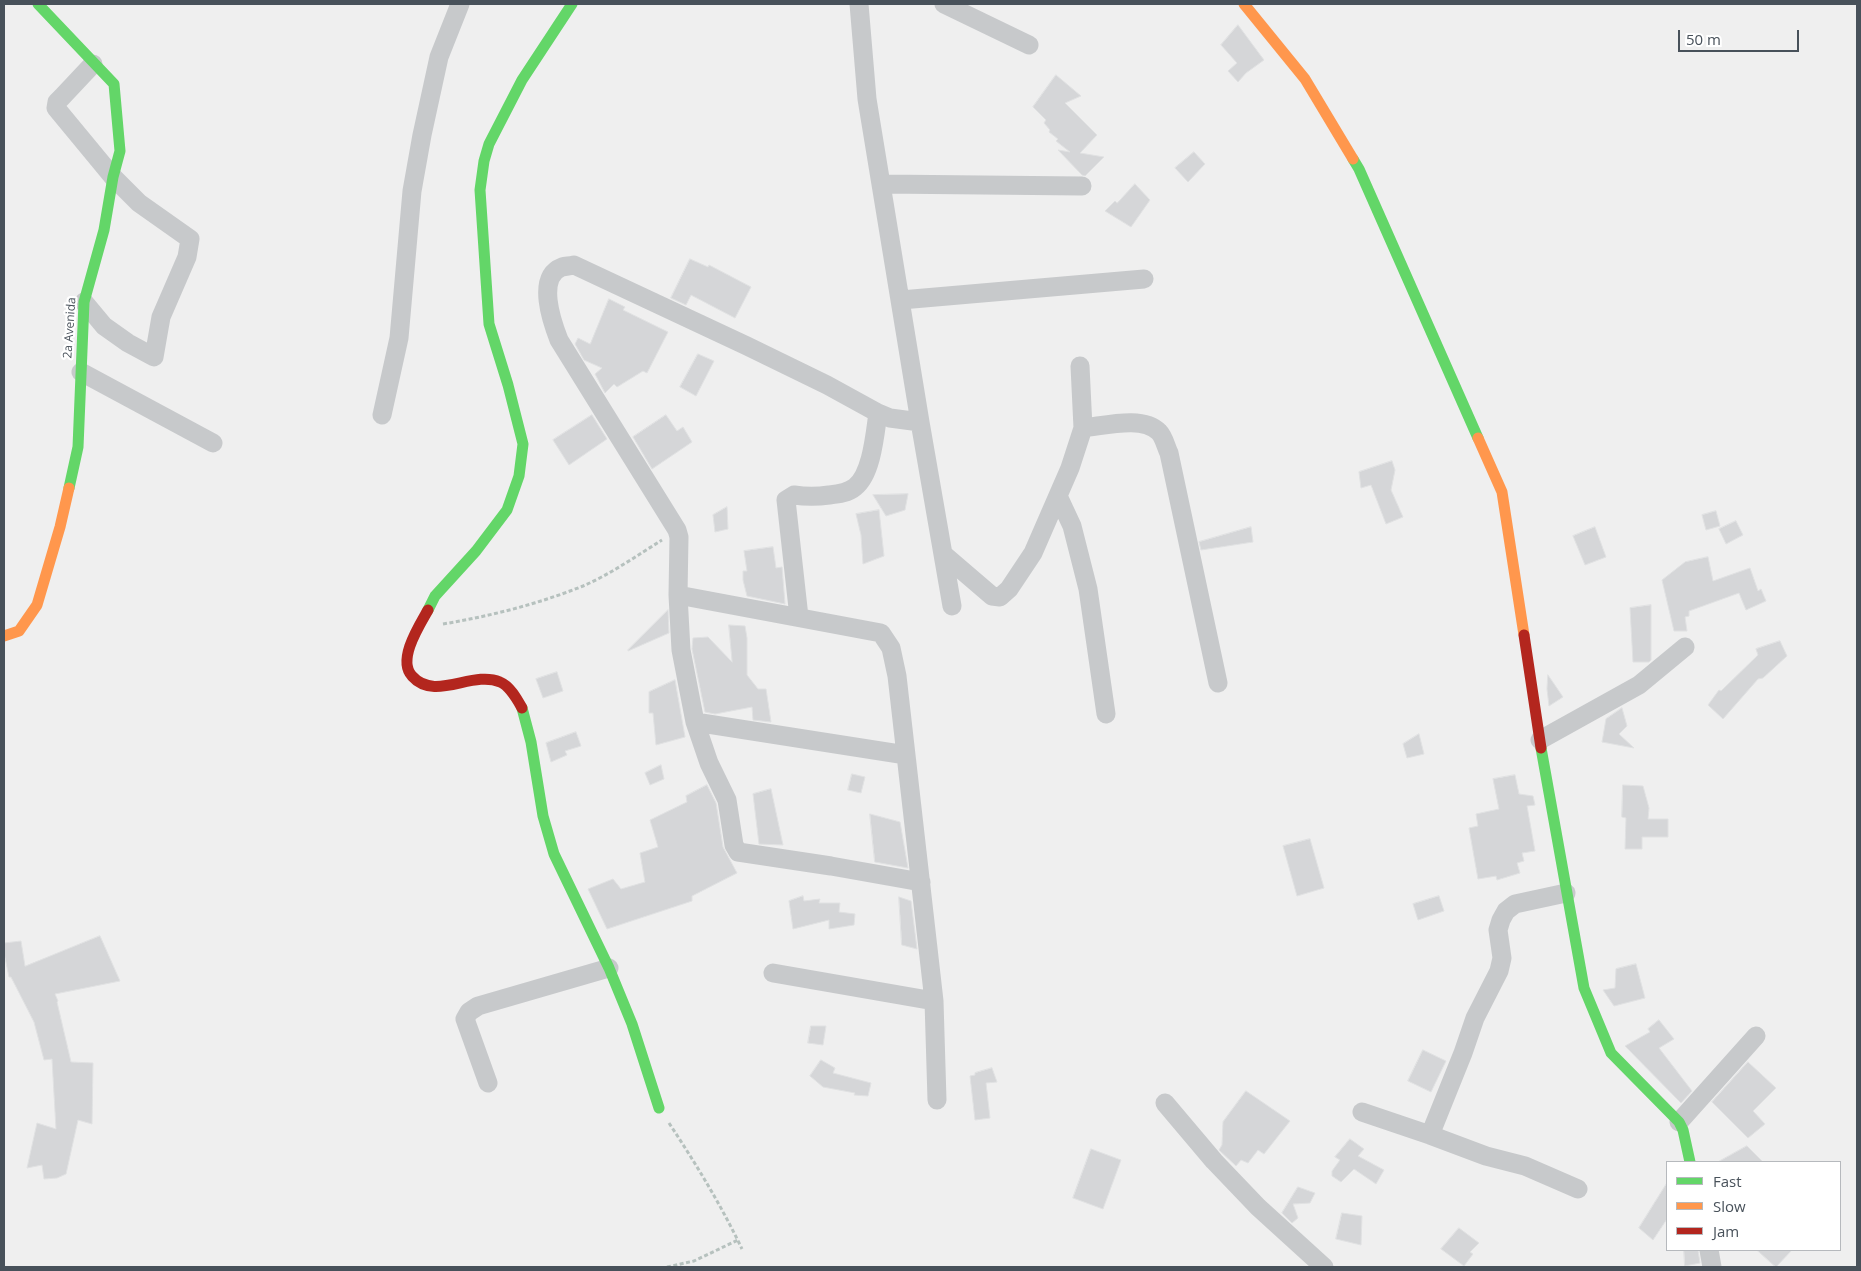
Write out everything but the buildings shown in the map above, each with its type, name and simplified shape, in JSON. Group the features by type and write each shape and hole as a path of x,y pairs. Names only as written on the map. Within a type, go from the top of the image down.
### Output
{"street":[{"name":"2a Avenida","path":"4,636 19,631 37,605 58,536 78,447 84,302 104,230 113,177 120,151 114,84 38,4"},
{"path":"382,415 399,338 412,191 422,135 439,57 460,4"},
{"path":"572,4 522,80 489,144 484,161 480,190 489,324 508,385 523,444 519,476 507,510 476,551 435,596 418,628 406,657 408,672 417,682 433,687 485,679 501,682 515,695 524,712 544,816 554,854 609,968 632,1024 659,1108"},
{"path":"859,4 867,99 952,606"},
{"path":"944,4 1029,45"},
{"path":"1244,4 1305,79 1359,169 1502,492 1546,784 1584,988 1611,1053 1679,1122 1683,1130 1690,1161"},
{"path":"84,302 104,326 128,343 154,357 161,318 187,257 190,239 139,203 113,177 56,108 57,102 93,64"},
{"path":"882,184 1082,186"},
{"path":"920,422 890,418 878,413 827,385 747,346 574,265 561,267 552,276 548,290 549,316 558,340 677,530 681,650 695,722 709,763 727,800 734,845 738,852 921,882"},
{"path":"901,300 1144,279"},
{"path":"943,554 992,596 1000,597 1010,589 1033,553 1070,468 1083,428 1080,366"},
{"path":"81,372 213,443"},
{"path":"799,617 786,500 794,495 809,498 846,492 856,487 864,474 871,455 878,413"},
{"path":"1083,428 1135,422 1148,425 1159,432 1169,453 1218,683"},
{"path":"1058,496 1072,526 1088,589 1106,714"},
{"path":"678,595 881,633 891,648 906,756 934,1001 937,1100"},
{"path":"1540,740 1639,685 1685,647"},
{"path":"695,722 906,756"},
{"path":"1430,1135 1463,1054 1475,1018 1499,971 1502,958 1498,930 1506,911 1515,904 1566,893"},
{"path":"488,1083 465,1019 469,1012 478,1006 609,968"},
{"path":"773,973 934,1001"},
{"path":"1679,1122 1756,1036"},
{"path":"1165,1103 1214,1161 1258,1207 1324,1267"},
{"path":"1362,1112 1486,1156 1526,1166 1578,1189"},
{"path":"1709,1251 1712,1267"}],"path":[{"path":"418,628 473,619 531,604 584,585 638,555 677,530"},
{"path":"659,1108 695,1162 728,1218 742,1249"},
{"path":"668,1267 694,1261 738,1240"}],"traffic: fast":[{"path":"38,4 114,84 120,151 113,177 104,230 84,302 78,447 69,488"},
{"path":"428,610 435,596 476,551 507,510 519,476 523,444 508,385 489,324 480,190 484,161 489,144 522,80 572,4"},
{"path":"1353,159 1478,438"},
{"path":"522,708 531,742 543,816 554,854 609,968 632,1024 659,1108"},
{"path":"1541,748 1584,988 1611,1053 1679,1122 1683,1130 1690,1161"}],"traffic: slow":[{"path":"1244,4 1305,79 1353,159"},
{"path":"1478,438 1502,492 1524,635"},
{"path":"4,636 19,631 37,605 60,527 69,488"}],"traffic: jam":[{"path":"428,610 408,652 408,669 412,676 421,683 432,686 489,679 500,682 510,690 522,708"},
{"path":"1524,635 1541,748"}]}
